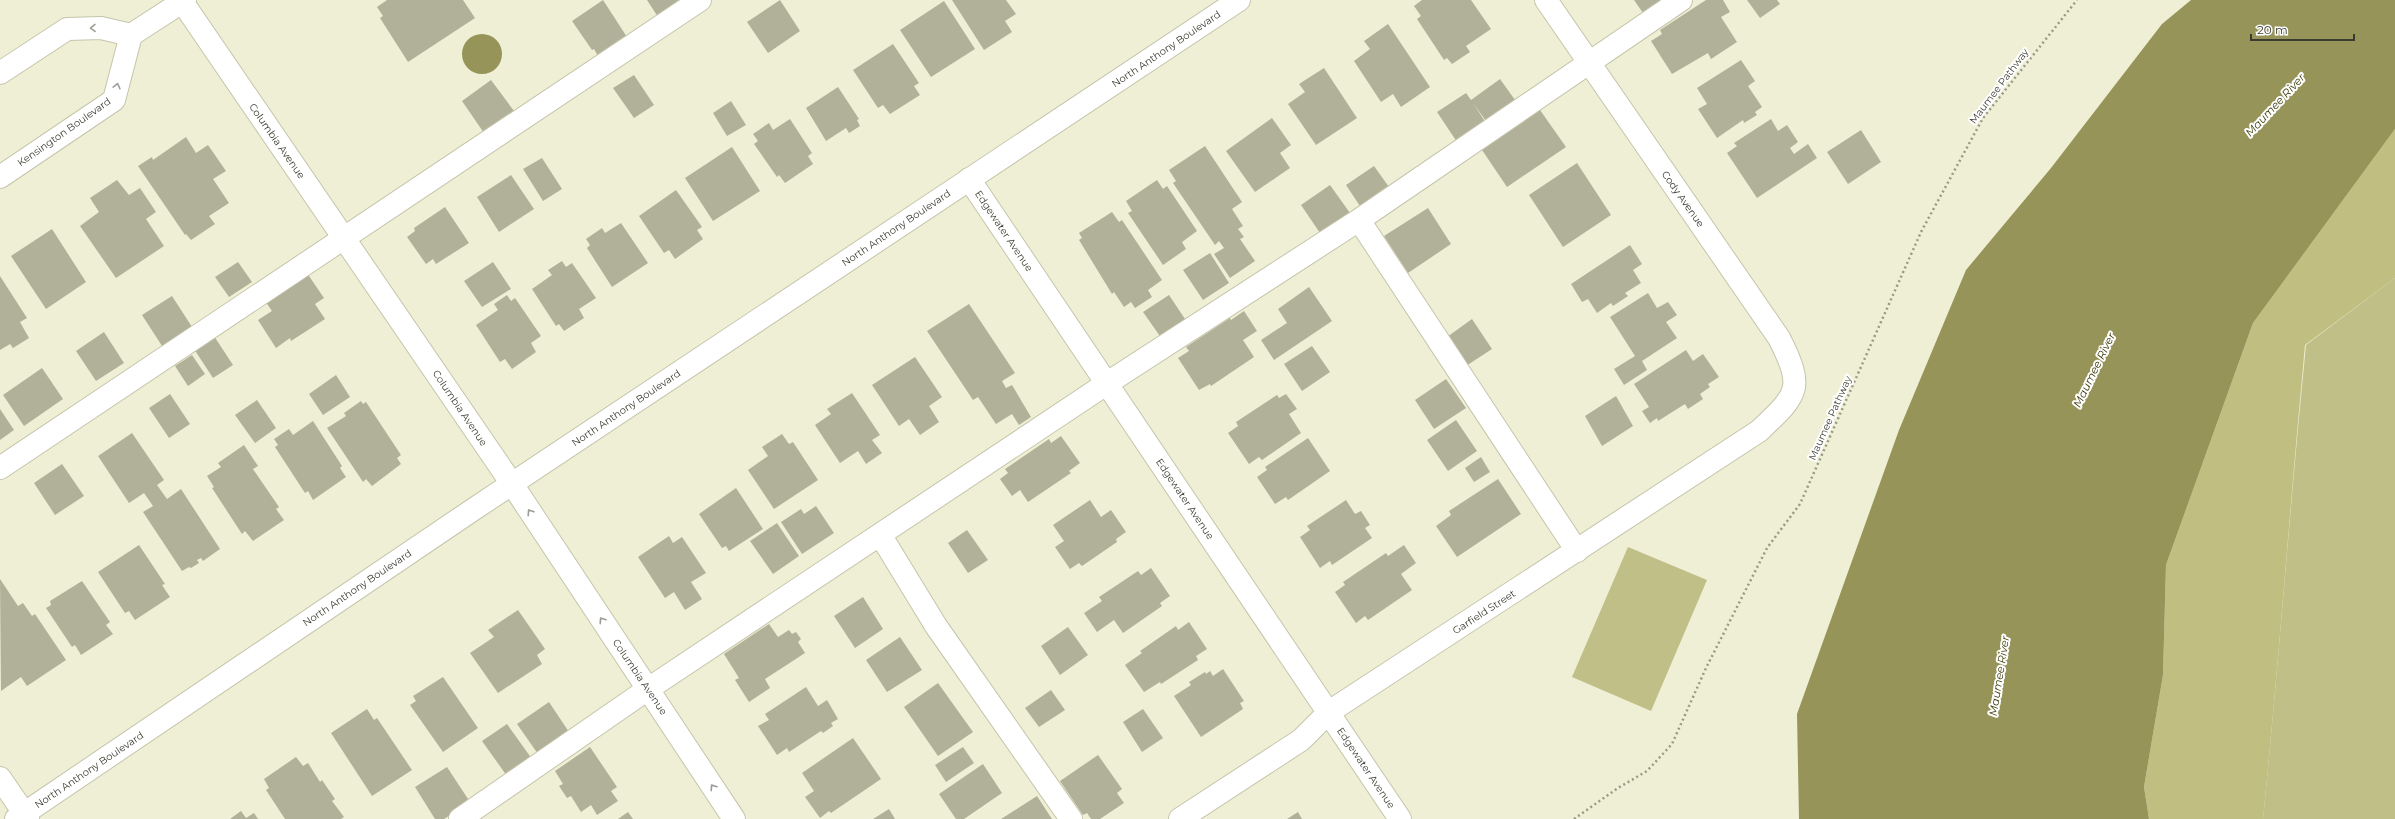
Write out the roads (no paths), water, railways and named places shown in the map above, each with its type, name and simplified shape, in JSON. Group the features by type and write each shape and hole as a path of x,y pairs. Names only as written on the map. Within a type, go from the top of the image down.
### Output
{"street":[{"path":"0,468 343,237 700,0"},
{"name":"North Anthony Boulevard","path":"23,817 512,484 1239,0"},
{"name":"Cody Avenue","path":"1546,0 1779,338 1790,358 1797,381 1787,404"},
{"path":"460,819 648,689 881,536 1106,384 1359,220 1588,62 1681,0"},
{"path":"0,73 67,28 101,28 131,35 183,1"},
{"name":"Columbia Avenue","path":"183,1 512,484 734,819"},
{"name":"Kensington Boulevard","path":"0,177 114,100 131,35"},
{"name":"Edgewater Avenue","path":"969,179 1400,819"},
{"path":"1359,220 1577,551"},
{"name":"Garfield Street","path":"1180,819 1301,740 1329,712 1759,431 1787,404"},
{"path":"881,536 936,626 1071,819"},
{"path":"0,778 23,817"}],"water":[{"name":"Maumee River","path":"2191,0 2395,0 2395,129 2253,323 2166,565 2163,675 2144,787 2149,819 1799,819 1797,714 1899,430 1966,270 2051,168 2162,24"},
{"path":"486,34 493,37 499,43 502,54 501,62 493,71 486,74 478,74 471,71 463,62 462,50 465,43 474,35"}]}
